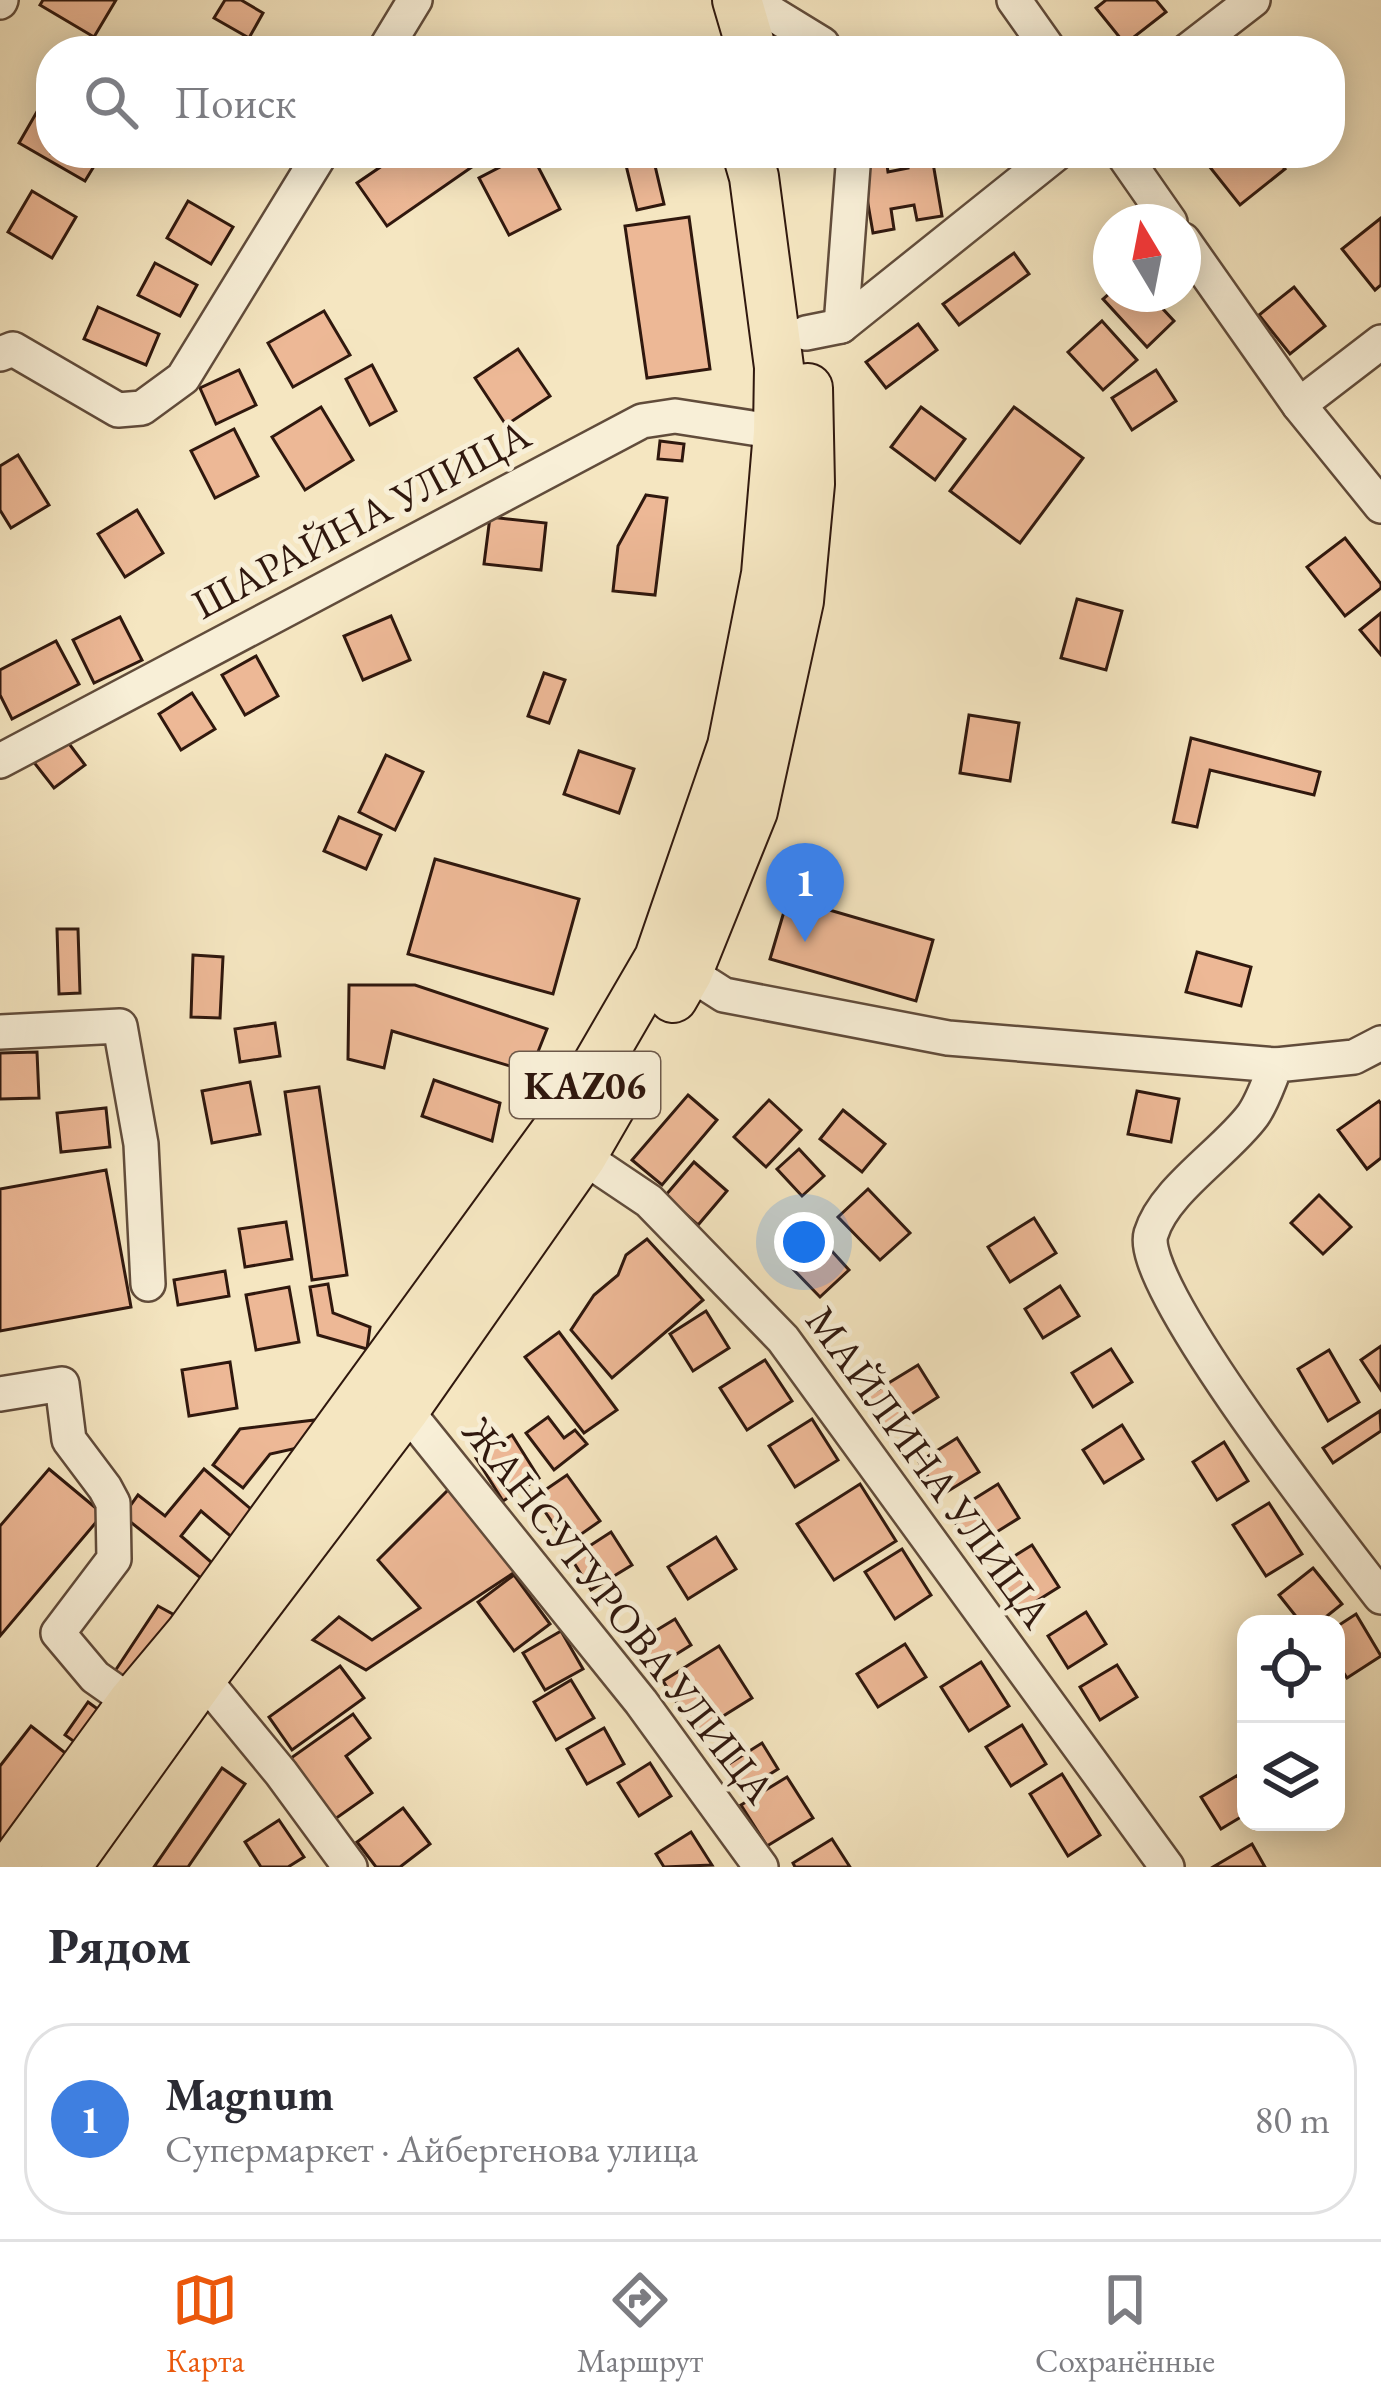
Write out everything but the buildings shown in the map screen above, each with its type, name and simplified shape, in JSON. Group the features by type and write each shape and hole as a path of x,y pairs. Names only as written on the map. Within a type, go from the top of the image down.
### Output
{"highway":[{"path":"705,0 715,36"},
{"path":"736,0 747,36"},
{"name":"KАZ06","path":"12,1867 132,1703 202,1617 569,1113 659,958 732,746 766,574 778,433 778,367 751,168"},
{"name":"KАZ06","path":"66,1867 405,1408 582,1156 688,972 753,811 799,601 824,329 785,168"}],"street":[{"path":"393,36 415,0"},
{"path":"750,0 809,36"},
{"path":"1014,0 1039,36"},
{"path":"1206,36 1253,0"},
{"path":"7,351 118,410 142,408 183,378 312,168"},
{"path":"824,329 851,168"},
{"path":"824,329 1037,168"},
{"path":"1132,168 1157,204"},
{"path":"1201,266 1299,405 1381,506"},
{"path":"1299,405 1381,342"},
{"name":"ШАРАЙНА УЛИЦА","path":"0,760 642,422 675,416 778,433"},
{"path":"688,972 724,995 948,1038 1276,1065 1354,1057 1381,1042"},
{"path":"0,1032 120,1026 141,1144 148,1284"},
{"path":"1276,1065 1254,1114 1162,1213 1149,1237 1152,1260 1215,1374 1381,1597"},
{"name":"МАЙЛИНА УЛИЦА","path":"582,1156 649,1201 783,1339 1167,1867"},
{"path":"0,1394 62,1384 69,1440 112,1503 114,1559 58,1633 95,1677 132,1703"},
{"name":"ЖАНСУГУРОВА УЛИЦА","path":"405,1408 641,1702 761,1867"},
{"path":"202,1677 350,1867"}],"place":[{"name":"Magnum","path":"805,942"}]}
